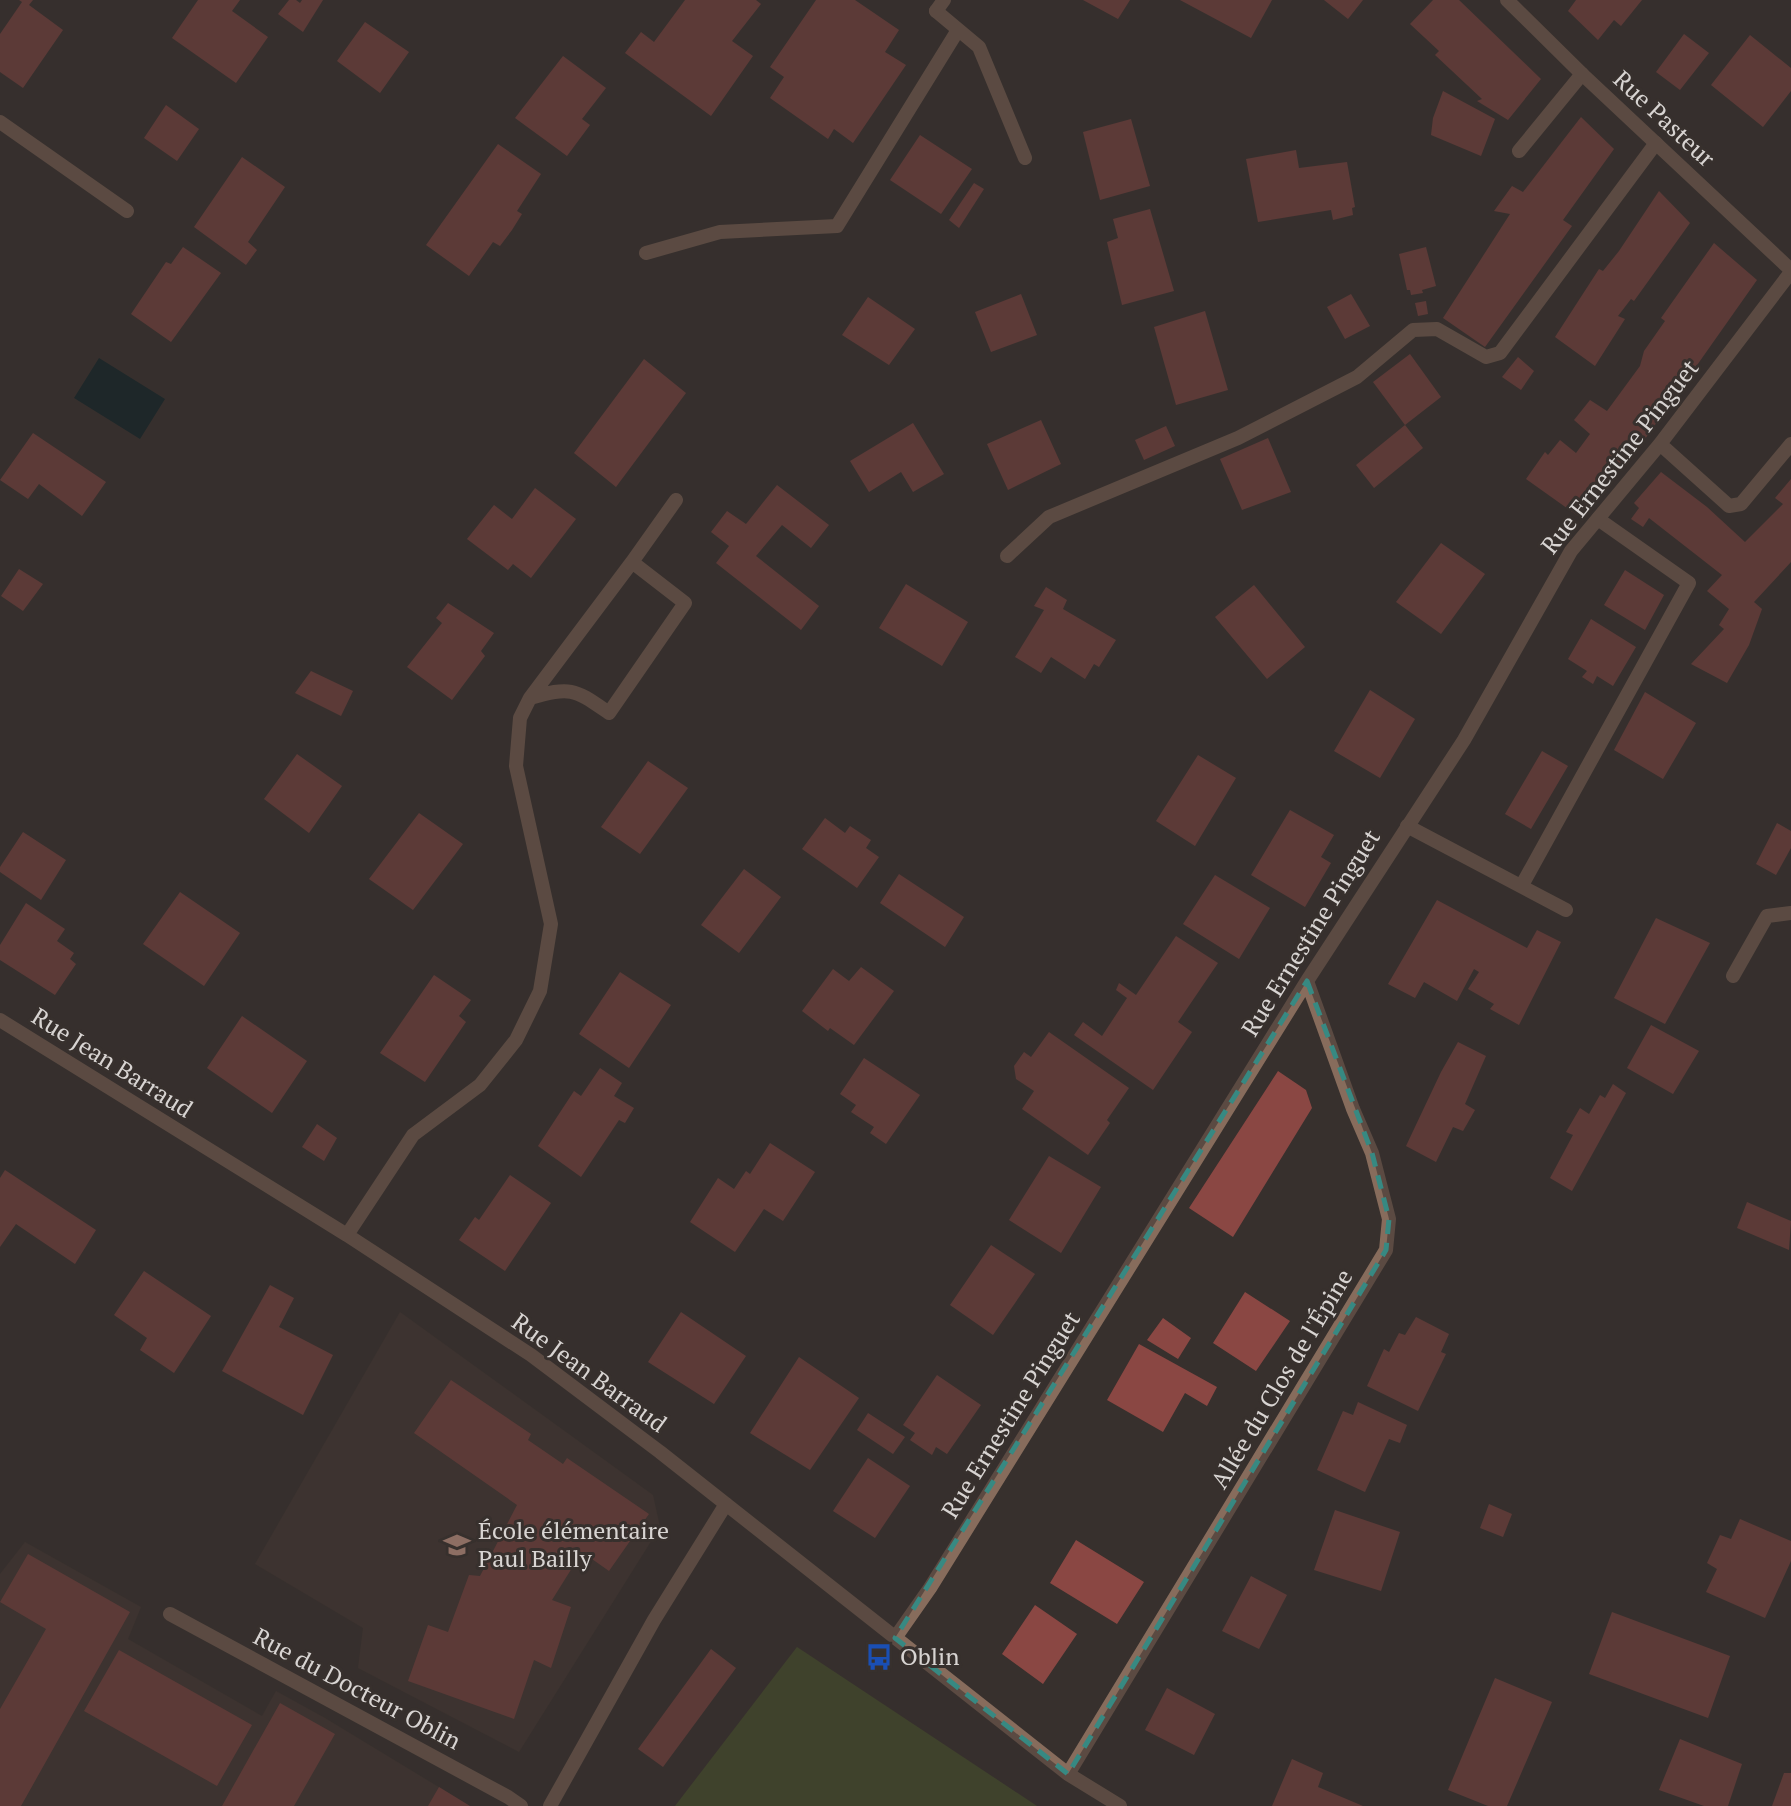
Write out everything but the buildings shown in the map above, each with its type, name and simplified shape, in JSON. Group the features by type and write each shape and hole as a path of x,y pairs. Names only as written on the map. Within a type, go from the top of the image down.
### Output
{"street":[{"name":"Rue Pasteur","path":"1507,0 1791,271"},
{"path":"940,6 958,30 979,47 1025,158"},
{"path":"646,253 720,232 837,226 958,30"},
{"path":"1519,151 1582,74"},
{"path":"0,122 127,211"},
{"path":"1007,556 1049,517 1238,438 1357,377 1413,330 1437,329 1486,357 1500,353 1656,143"},
{"name":"Rue Ernestine Pinguet","path":"895,1638 930,1588 1307,981 1464,740 1571,551 1660,444 1791,271"},
{"path":"1660,444 1729,506 1741,505 1791,444"},
{"path":"347,1235 413,1135 480,1085 516,1040 540,991 551,924 516,766 520,718 530,698 676,500"},
{"path":"1522,885 1689,583 1598,519"},
{"path":"530,698 559,690 581,693 609,713 685,603 632,562"},
{"path":"1407,826 1566,909"},
{"path":"1733,976 1767,916 1791,914"},
{"name":"Allée du Clos de l'Épine","path":"1068,1774 1386,1250 1390,1219 1372,1153 1353,1109 1307,981"},
{"name":"Rue Jean Barraud","path":"0,1020 347,1235 531,1355 726,1504 1068,1774 1120,1806"},
{"path":"550,1806 654,1620 726,1504"},
{"name":"Rue du Docteur Oblin","path":"170,1614 521,1806"}],"highlighted area":[{"path":"1307,981 1372,1153 1389,1219 1386,1250 1068,1774 895,1638"}],"shaded area":[{"name":"École élémentaire Paul Bailly","path":"400,1312 653,1495 660,1527 519,1752 358,1668 363,1628 255,1564"},
{"path":"25,1542 141,1607 128,1639 262,1716 276,1691 470,1806 0,1806 0,1574"}],"green space":[{"path":"797,1647 1037,1806 675,1806"}],"water":[{"path":"99,358 165,399 140,439 74,398"}],"place":[{"name":"École élémentaire Paul Bailly","path":"457,1545"},
{"name":"Oblin","path":"879,1657"}]}
